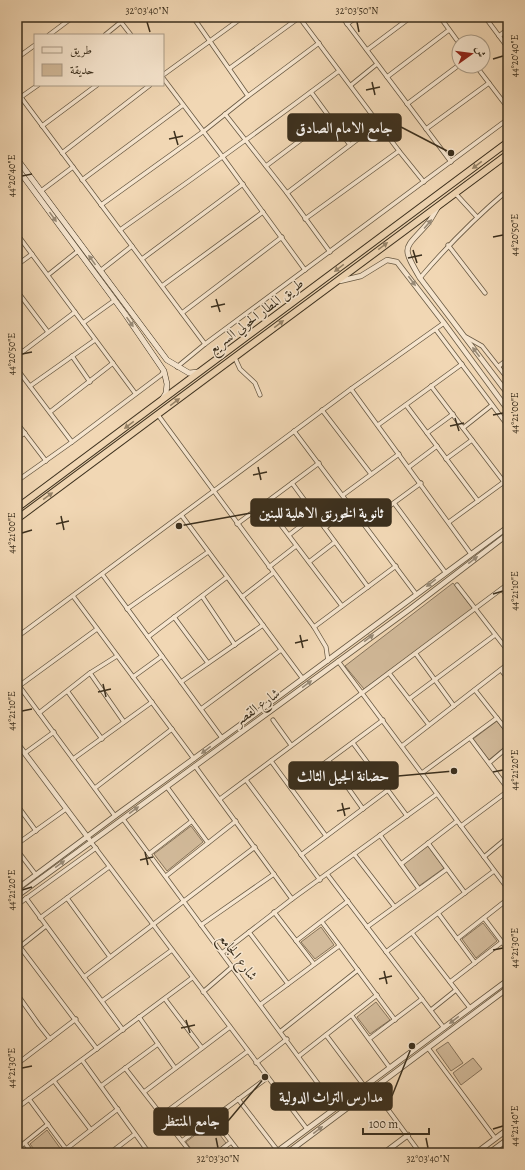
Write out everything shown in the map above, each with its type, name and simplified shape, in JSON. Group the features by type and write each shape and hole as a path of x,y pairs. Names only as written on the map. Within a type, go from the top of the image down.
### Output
{"highway":[{"name":"طريق المطار الحولي السريع","path":"17,508 508,142"},
{"name":"طريق المطار الحولي السريع","path":"17,519 508,154"}],"main road":[{"path":"17,158 167,360 189,373 198,373 202,371"},
{"path":"19,171 115,300 164,371 167,384 166,393 160,402"},
{"path":"120,308 124,308 126,305"}],"street":[{"path":"50,34 73,17"},
{"path":"117,17 130,34"},
{"path":"162,17 167,19 170,17"},
{"path":"193,17 230,68 248,96"},
{"path":"164,75 243,17"},
{"path":"230,68 300,17 339,71 424,182"},
{"path":"342,17 451,162"},
{"path":"347,24 357,17"},
{"path":"367,50 410,17"},
{"path":"440,17 452,34"},
{"path":"485,17 508,48"},
{"path":"106,34 121,22"},
{"path":"499,36 508,29"},
{"path":"387,77 449,30"},
{"path":"101,204 204,131 319,43"},
{"path":"17,58 34,46"},
{"path":"351,85 378,64"},
{"path":"120,230 222,156 246,141 339,71"},
{"path":"407,104 451,71"},
{"path":"482,74 508,108"},
{"path":"164,77 305,270"},
{"path":"426,129 489,83"},
{"path":"21,97 37,86"},
{"path":"42,126 95,86"},
{"path":"62,153 149,86"},
{"path":"17,92 205,344"},
{"path":"311,92 350,145"},
{"path":"82,180 183,105"},
{"path":"225,114 287,193 330,252"},
{"path":"266,166 330,118"},
{"path":"177,367 205,344 508,120"},
{"path":"287,193 379,123"},
{"path":"306,219 400,152"},
{"path":"41,191 73,166"},
{"path":"17,178 19,171"},
{"path":"142,259 243,184"},
{"path":"420,278 448,245 508,190"},
{"path":"455,192 477,217"},
{"path":"443,202 437,209 430,222 411,242 408,248 410,261 420,278 508,394"},
{"path":"162,286 263,212"},
{"path":"17,234 135,394"},
{"path":"182,313 282,237"},
{"path":"448,245 486,293"},
{"path":"100,271 132,246"},
{"path":"48,275 78,251"},
{"path":"17,265 32,254"},
{"path":"333,284 362,276 385,261 394,261 400,266 444,323 508,410"},
{"path":"17,291 48,332"},
{"path":"83,322 115,300"},
{"path":"17,356 75,312"},
{"path":"17,637 182,516 351,388 444,323"},
{"path":"436,330 508,426"},
{"path":"465,337 482,346 508,379"},
{"path":"30,386 95,340"},
{"path":"17,345 22,352"},
{"path":"72,356 90,382"},
{"path":"235,358 240,369 255,383 260,395"},
{"path":"498,366 508,359"},
{"path":"50,412 113,363"},
{"path":"378,425 462,364"},
{"path":"17,369 72,442"},
{"path":"484,377 489,375 490,370"},
{"path":"17,481 72,442 161,375 164,371"},
{"path":"494,391 496,386 501,385"},
{"path":"431,386 504,482"},
{"path":"351,388 471,554"},
{"path":"406,405 478,501"},
{"path":"463,428 492,405"},
{"path":"322,410 371,474"},
{"path":"427,433 452,414"},
{"path":"158,415 314,627 326,647 328,661"},
{"path":"17,422 46,461"},
{"path":"294,431 416,594"},
{"path":"17,438 25,433"},
{"path":"446,459 472,440"},
{"path":"409,467 437,446"},
{"path":"343,495 399,454"},
{"path":"237,524 319,463"},
{"path":"449,522 508,479"},
{"path":"292,483 368,587"},
{"path":"365,524 421,483"},
{"path":"394,503 445,572"},
{"path":"264,504 342,606"},
{"path":"324,528 351,506"},
{"path":"289,535 315,515"},
{"path":"182,516 303,679"},
{"path":"17,889 87,836 328,661 508,526"},
{"name":"شارع القصر","path":"17,896 338,662 508,534"},
{"path":"309,562 335,542"},
{"path":"269,567 296,546"},
{"path":"127,609 208,552"},
{"path":"314,627 396,566"},
{"path":"242,597 273,573"},
{"path":"102,574 222,738"},
{"path":"148,637 227,577"},
{"path":"220,799 508,584"},
{"path":"457,585 508,651"},
{"path":"502,588 508,597"},
{"path":"73,596 194,759"},
{"path":"202,596 235,644"},
{"path":"409,600 409,604 413,606"},
{"path":"401,605 405,607 405,612"},
{"path":"174,617 208,663"},
{"path":"181,682 263,625"},
{"path":"98,629 18,684 115,816"},
{"path":"409,699 495,635"},
{"path":"200,709 281,650"},
{"path":"416,654 454,706"},
{"path":"39,713 68,692 90,673 117,656"},
{"path":"133,677 162,656"},
{"path":"338,662 508,889"},
{"path":"402,746 508,664"},
{"path":"501,670 508,679"},
{"path":"90,673 124,722"},
{"path":"389,673 429,725"},
{"path":"475,690 508,732"},
{"path":"68,692 102,739"},
{"path":"73,759 152,702"},
{"path":"252,717 252,720 255,722"},
{"path":"422,773 497,718"},
{"path":"273,720 291,745"},
{"path":"291,788 382,720"},
{"path":"237,728 240,729 241,732"},
{"path":"95,788 172,729"},
{"path":"24,753 54,732"},
{"path":"461,826 508,790 470,738"},
{"path":"17,743 267,1078 307,1129"},
{"path":"353,743 407,816"},
{"path":"489,763 508,747"},
{"path":"271,761 326,836"},
{"path":"329,761 363,809"},
{"path":"195,766 292,899"},
{"path":"246,780 320,880"},
{"path":"167,787 208,843"},
{"path":"301,855 388,790"},
{"path":"222,953 274,912 437,794"},
{"path":"17,805 36,831"},
{"path":"17,844 66,809"},
{"name":"شارع الجامع","path":"123,819 287,1039 336,1108"},
{"path":"149,854 192,821"},
{"path":"166,876 236,821"},
{"path":"401,864 457,821"},
{"path":"380,836 419,889"},
{"path":"484,857 508,837"},
{"path":"428,843 465,893"},
{"path":"84,977 254,847"},
{"path":"17,905 96,848"},
{"path":"17,850 36,876"},
{"path":"354,854 394,906"},
{"path":"40,918 110,867"},
{"path":"367,926 448,869"},
{"path":"386,952 494,871"},
{"path":"201,925 274,874"},
{"path":"327,874 444,1028"},
{"path":"26,898 123,1030"},
{"path":"67,898 110,957"},
{"path":"457,939 508,899"},
{"path":"296,941 348,901"},
{"path":"274,912 314,964"},
{"path":"438,913 475,962"},
{"path":"484,918 508,950"},
{"path":"322,922 395,1020"},
{"path":"46,926 18,948 76,1019 97,1049"},
{"path":"249,932 288,984"},
{"path":"412,933 470,1008"},
{"path":"450,982 502,942"},
{"path":"261,1004 339,946"},
{"path":"102,1001 172,950"},
{"path":"203,992 232,967"},
{"path":"281,1031 358,970"},
{"path":"17,1108 192,978"},
{"path":"238,1099 276,1152 508,980"},
{"path":"287,1153 508,988"},
{"path":"431,1010 456,990"},
{"path":"17,994 50,1039"},
{"path":"299,1056 377,995"},
{"path":"165,999 202,1048"},
{"path":"369,1039 422,999"},
{"path":"352,1016 390,1068"},
{"path":"139,1018 176,1068"},
{"path":"17,1064 76,1019"},
{"path":"144,1092 230,1027"},
{"path":"326,1035 365,1087"},
{"path":"256,1063 287,1039"},
{"path":"101,1086 158,1044"},
{"path":"428,1048 495,1138"},
{"path":"415,1049 416,1053 419,1055"},
{"path":"162,1115 248,1052"},
{"path":"402,1059 406,1064"},
{"path":"82,1060 149,1153"},
{"path":"126,1068 191,1153"},
{"path":"182,1141 267,1078"},
{"path":"54,1081 90,1130"},
{"path":"373,1089 420,1153"},
{"path":"29,1099 66,1149"},
{"path":"61,1153 118,1109"},
{"path":"213,1118 240,1153"},
{"path":"17,1149 48,1124"},
{"path":"476,1153 508,1128"},
{"path":"110,1153 135,1134"},
{"path":"384,1153 408,1135"},
{"path":"489,1153 508,1139"},
{"path":"217,1153 231,1142"},
{"path":"25,1143 32,1153"}],"green space":[{"path":"453,583 473,609 364,689 345,666"},
{"path":"497,721 508,736 508,744 489,760 473,739"},
{"path":"191,826 203,842 167,871 154,854"},
{"path":"428,846 444,868 419,886 403,864"},
{"path":"483,923 497,941 476,958 462,939"},
{"path":"321,927 334,945 315,959 301,942"},
{"path":"376,1002 390,1020 370,1034 357,1017"},
{"path":"448,1042 463,1063 451,1071 436,1050"},
{"path":"473,1058 482,1069 461,1085 453,1073"},
{"path":"211,1123 226,1143 214,1153 194,1153 186,1142"},
{"path":"47,1130 60,1148 54,1153 37,1153 30,1144"}],"place":[{"name":"جامع الامام الصادق","path":"451,153"},
{"name":"ثانوية الخورنق الاهلية للبنين","path":"179,526"},
{"name":"حضانة الجيل الثالث","path":"454,771"},
{"name":"مدارس التراث الدولية","path":"412,1046"},
{"name":"جامع المنتظر","path":"265,1077"}]}
